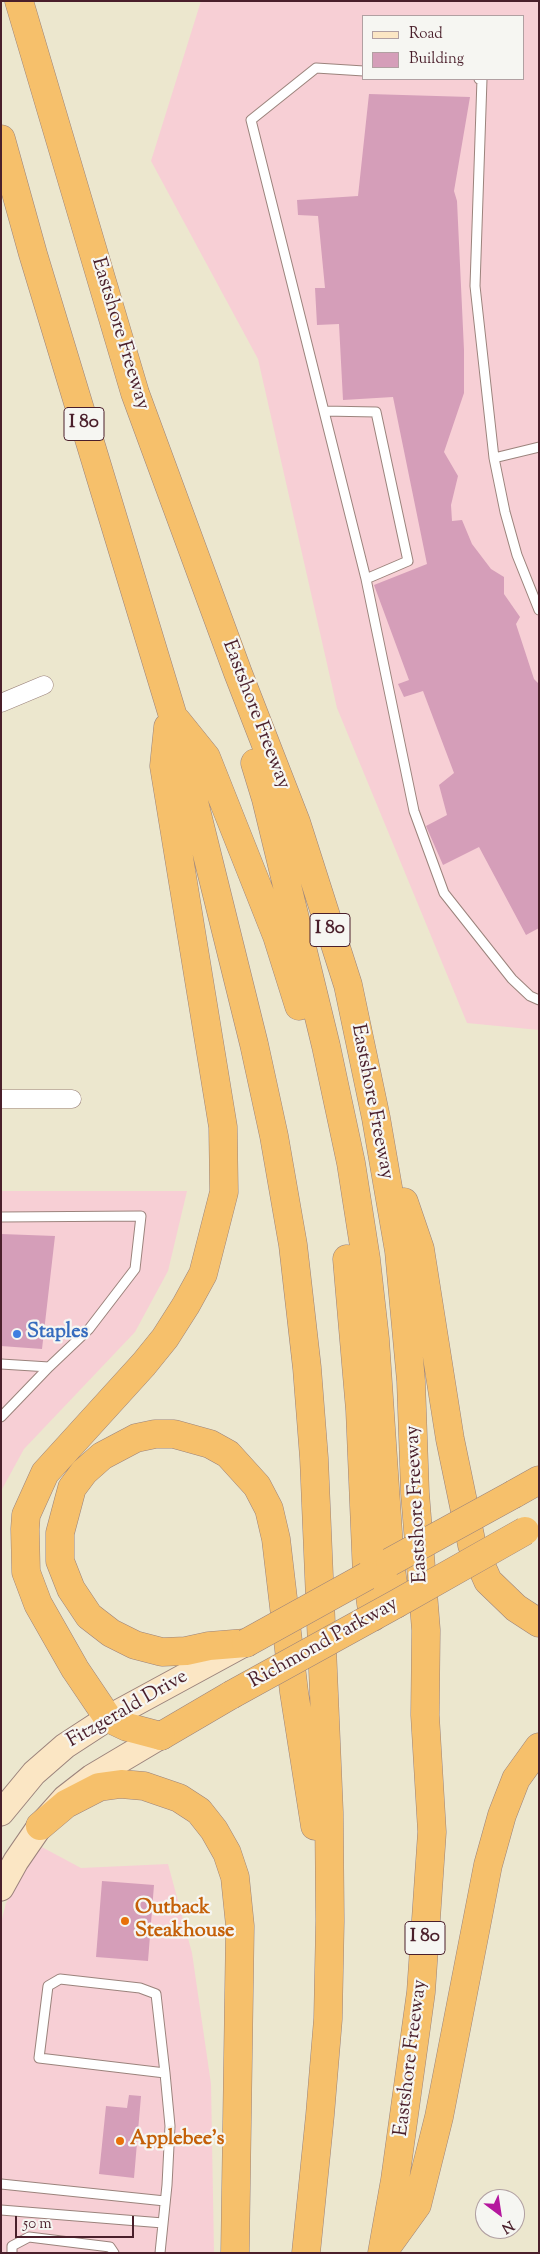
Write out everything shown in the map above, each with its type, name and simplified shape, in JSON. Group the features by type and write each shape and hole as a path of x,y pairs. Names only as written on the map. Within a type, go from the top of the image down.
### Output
{"highway":[{"name":"Eastshore Freeway","path":"19,1 134,393 238,673 296,822 348,985 376,1118 399,1252 411,1381 415,1493 426,1630 425,1716 432,1832 421,1992 398,2163 382,2253"},
{"name":"I 80","path":"1,139 33,254 171,711 254,1044 274,1136 293,1245 307,1368 314,1458 330,1812 328,2019 306,2253"},
{"path":"134,393 229,680 271,818 326,1046 351,1163 366,1260 370,1408 367,1576 373,1617"},
{"path":"171,711 206,757 277,936 297,997 311,1054 336,1181 370,1408 396,1604"},
{"path":"161,1736 127,1727 108,1718 75,1669 38,1604 26,1572 26,1522 33,1496 44,1473 149,1358 165,1338 186,1305 203,1274 224,1192 223,1126 164,766 171,711"},
{"path":"376,1118 420,1250 450,1438 472,1545 488,1581 516,1608 539,1623"},
{"path":"246,1643 209,1646 186,1651 162,1652 135,1645 111,1633 89,1616 71,1589 60,1561 60,1533 72,1488 84,1472 102,1456 136,1438 155,1434 174,1434 194,1438 228,1454 257,1486 269,1509 276,1539 294,1692 330,1921"},
{"name":"Richmond Parkway","path":"246,1643 539,1480"},
{"name":"Richmond Parkway","path":"161,1736 532,1527"},
{"path":"382,2253 417,2205 439,2117 489,1859 516,1779 539,1747"},
{"path":"40,1826 66,1804 99,1786 121,1784 144,1786 179,1798 199,1811 214,1830 227,1853 235,1877 240,1926 235,2253"}],"main road":[{"name":"Fitzgerald Drive","path":"1,1813 34,1773 65,1746 108,1718 246,1643"},
{"name":"Fitzgerald Drive","path":"1,1888 16,1861 40,1826 65,1798 92,1777 161,1736"}],"street":[{"path":"1,702 44,685"},
{"path":"1,1099 72,1099"}],"lane":[{"path":"362,71 316,68 251,120 366,579 414,811 444,893 512,979 530,996 539,1000"},
{"path":"482,80 475,286 494,458 512,538 539,610"},
{"path":"324,411 376,412 408,560 366,579"},
{"path":"494,458 539,447"},
{"path":"1,1217 141,1216 135,1269 89,1329 1,1417"},
{"path":"1,1364 49,1367"},
{"path":"160,2253 166,2201 170,2126 165,2073 156,1994 140,1988 60,1979 48,1986 39,2058 165,2073"},
{"path":"1,2184 166,2201"},
{"path":"1,2210 164,2223"},
{"path":"12,2253 12,2246 29,2237 110,2247 114,2253"}],"shaded area":[{"path":"201,1 539,1 539,1030 467,1023 337,708 258,359 151,161"},
{"path":"1,1191 187,1191 168,1271 135,1332 24,1449 1,1491"},
{"path":"38,1845 81,1868 168,1864 192,1953 211,2084 214,2253 1,2253 1,1923 6,1903"}],"building":[{"path":"369,94 470,97 454,191 457,201 464,350 464,393 444,452 458,476 451,505 452,521 462,520 472,544 491,569 504,577 504,594 520,617 516,624 534,679 539,684 539,928 526,935 479,847 443,865 426,826 447,815 439,785 454,773 423,691 404,697 398,684 409,680 374,585 427,564 393,397 343,400 339,324 317,325 315,288 325,288 318,216 298,215 297,200 358,196"},
{"path":"1,1234 55,1236 42,1349 1,1346"},
{"name":"Outback Steakhouse","path":"102,1881 154,1885 148,1961 96,1957"},
{"name":"Applebee's","path":"129,2095 141,2096 134,2178 99,2174 106,2106 127,2108"}],"place":[{"name":"Staples","path":"17,1334"},
{"name":"Outback Steakhouse","path":"125,1921"},
{"name":"Applebee's","path":"120,2141"}]}
